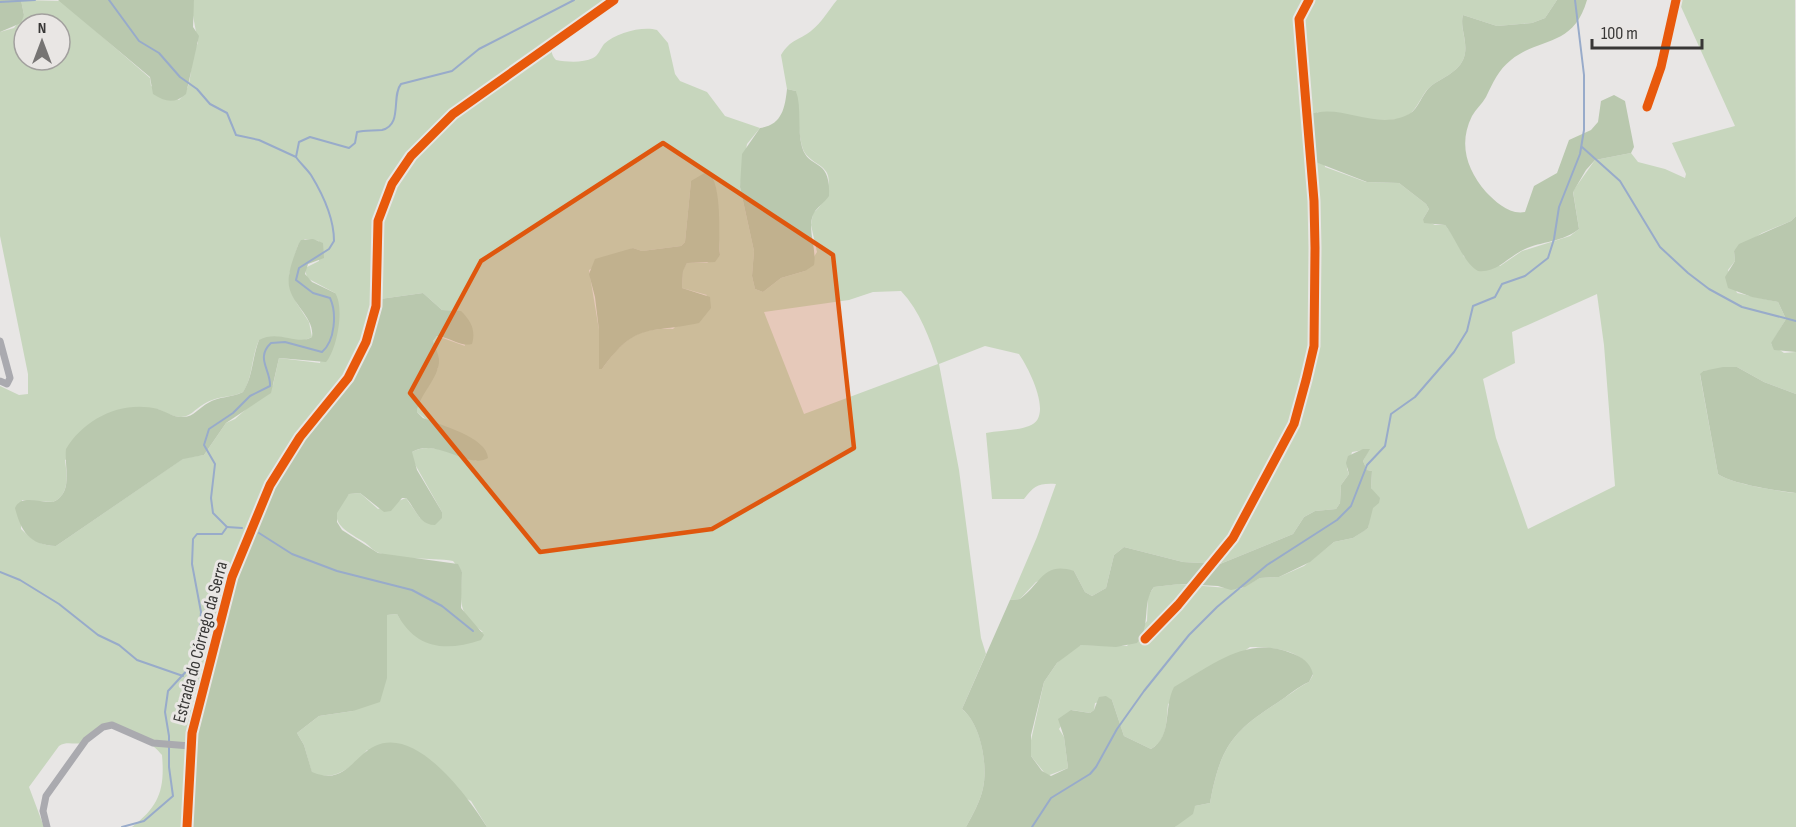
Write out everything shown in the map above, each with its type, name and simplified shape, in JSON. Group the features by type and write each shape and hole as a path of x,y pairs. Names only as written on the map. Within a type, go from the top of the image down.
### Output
{"street":[{"name":"Estrada do Córrego da Serra","path":"187,827 190,746 223,604 255,520 285,460 300,436 348,378 366,342 376,306 378,221 392,184 411,156 453,114 614,0"},
{"path":"1145,639 1178,606 1233,538 1294,424 1306,380 1314,346 1315,248 1314,201 1299,19 1309,0"},
{"path":"1647,107 1661,67 1676,0"},
{"path":"0,341 10,378 7,384 0,381"},
{"path":"47,827 43,811 46,796 80,748 95,732 112,725 153,742 190,746"}],"highlighted area":[{"path":"663,143 833,255 854,448 712,529 540,552 410,393 481,261"}],"green space":[{"path":"0,0 21,0 23,12 12,12 12,27 0,32"},
{"path":"21,0 61,1 150,78 151,86 179,100 188,87 198,43 192,10 194,0 612,0 582,17 560,34 552,51 556,60 575,62 589,60 597,55 604,44 615,37 637,30 657,30 668,43 675,74 680,81 707,92 725,116 760,128 747,144 740,187 754,251 752,276 755,289 763,292 781,278 805,271 817,252 811,225 813,213 820,206 827,190 828,174 809,158 802,146 796,91 787,89 781,55 791,43 815,28 837,0 1557,0 1545,18 1532,23 1497,26 1463,15 1465,54 1463,60 1453,72 1428,89 1412,112 1404,117 1380,120 1317,112 1325,167 1366,182 1399,183 1426,204 1429,209 1423,219 1435,225 1445,225 1460,244 1464,257 1500,266 1522,251 1570,236 1579,229 1573,191 1595,160 1631,153 1638,162 1665,169 1685,178 1686,174 1672,143 1735,126 1678,0 1795,0 1796,216 1791,221 1762,233 1734,251 1735,261 1728,270 1737,293 1778,302 1786,319 1771,344 1784,353 1796,352 1796,394 1764,382 1737,367 1703,371 1700,375 1718,474 1744,484 1796,493 1796,827 1175,827 1195,806 1210,803 1223,755 1238,733 1261,713 1309,682 1313,675 1309,666 1296,655 1268,648 1250,647 1168,704 1163,735 1157,745 1151,749 1124,736 1112,700 1095,703 1094,710 1090,713 1072,710 1059,729 1064,737 1068,768 1047,776 1031,756 1030,745 1044,682 1057,663 1081,645 1127,646 1147,621 1148,596 1154,587 1179,584 1240,589 1260,578 1279,577 1304,566 1334,542 1353,538 1368,528 1374,493 1371,488 1372,471 1367,470 1363,461 1369,449 1352,452 1347,469 1349,474 1341,485 1340,503 1336,509 1315,511 1304,517 1293,534 1220,564 1183,562 1124,547 1114,555 1106,588 1092,596 1085,592 1074,571 1036,582 1020,599 1010,600 1037,537 1056,484 1037,486 1024,499 992,499 986,433 1029,426 1036,421 1040,413 1040,403 1033,380 1019,354 985,346 939,364 959,470 981,638 986,654 962,709 974,724 984,757 982,793 966,827 487,827 471,801 367,750 350,767 336,774 328,776 312,773 304,745 297,733 319,716 353,711 387,670 387,615 397,614 400,619 483,632 464,612 461,599 462,572 453,561 396,557 379,553 343,528 337,517 342,503 349,494 360,493 378,509 406,498 420,518 442,512 412,459 412,452 435,448 477,461 417,412 418,402 438,368 433,341 437,336 465,346 454,311 442,310 423,293 380,299 368,344 357,371 273,489 241,562 205,683 189,827 132,827 148,812 158,796 162,778 162,755 136,734 112,727 102,729 85,742 59,746 29,787 44,827 0,827 0,386 19,395 28,394 28,374 0,236 0,32 12,29 12,72 72,72 72,12 23,12","holes":["691,181 716,190 720,255 707,263 687,263 683,270 682,288 707,295 673,329 640,333 616,351 602,369 599,369 599,330 589,270 633,248 642,251 681,246 685,242","305,239 319,241 319,261 305,268 307,278 335,293 320,363 279,358 273,385 235,419 226,423 204,455 184,458 56,546 37,541 21,529 22,500 53,502 62,495 66,484 65,460 158,409 184,417 215,399 243,392 249,380 259,340 305,340 312,337 309,322 296,302 289,275 298,245","901,291 919,316 938,364 804,414 764,312 849,300 873,292","1597,294 1604,345 1615,486 1528,529 1496,438 1483,379 1515,363 1512,332"]},
{"path":"58,0 194,0 193,27 199,36 186,94 170,101 153,94 150,77"},
{"path":"1557,0 1587,0 1581,15 1565,34 1522,52 1503,68 1472,116 1465,147 1474,175 1486,192 1508,210 1525,212 1534,186 1557,173 1569,140 1591,130 1598,122 1601,101 1614,95 1625,101 1634,147 1631,153 1595,160 1586,170 1573,192 1579,229 1572,234 1528,248 1490,270 1478,271 1468,262 1445,225 1424,223 1423,219 1429,209 1426,204 1399,183 1367,182 1313,161 1309,115 1333,112 1384,120 1397,119 1409,114 1428,89 1453,72 1463,60 1465,48 1463,15 1497,26 1532,23 1545,18"},
{"path":"787,89 796,91 802,147 809,159 823,169 827,175 829,196 814,213 811,221 814,265 805,271 781,278 763,292 755,289 752,276 754,251 740,187 742,154 760,128 778,119 785,103"},
{"path":"708,171 713,178 718,199 720,255 715,262 687,263 683,271 682,288 710,297 711,308 699,323 644,332 635,336 614,354 602,369 599,369 599,330 595,297 589,274 595,259 633,248 642,251 681,246 685,242 691,181"},
{"path":"1796,216 1796,352 1774,350 1771,343 1786,319 1778,302 1752,297 1728,288 1725,277 1735,261 1734,251 1739,244 1791,221"},
{"path":"313,239 323,243 324,258 308,264 305,274 312,282 335,293 339,308 336,339 326,362 279,358 271,393 226,423 204,455 183,459 56,546 33,540 23,530 15,508 26,500 53,502 60,498 67,479 66,449 74,438 93,421 105,414 131,407 158,409 174,416 187,417 212,401 243,392 249,380 259,340 274,336 300,340 312,337 310,324 291,293 289,276 301,240"},
{"path":"423,293 442,310 461,311 470,322 473,334 472,344 467,345 437,336 433,341 439,357 438,366 417,412 423,418 471,438 486,451 488,458 480,461 471,460 431,448 421,448 412,452 417,470 442,512 442,518 435,525 421,519 406,498 402,498 391,511 384,512 360,493 349,494 337,513 337,522 342,530 378,553 458,564 462,572 461,608 484,635 481,640 468,644 433,645 413,635 397,614 387,615 387,678 380,702 353,711 319,716 297,733 304,745 312,772 323,775 340,773 375,746 391,743 408,746 440,768 467,799 487,827 189,827 189,770 198,713 234,580 280,473 293,452 356,371 368,344 380,299"},
{"path":"1737,367 1764,382 1796,394 1796,493 1744,484 1718,474 1700,374 1703,371"},
{"path":"1363,449 1370,449 1363,461 1367,470 1372,471 1371,488 1380,498 1379,503 1373,508 1368,528 1364,531 1353,538 1334,542 1310,562 1279,577 1260,578 1245,587 1231,590 1218,586 1180,584 1154,587 1148,600 1142,636 1137,643 1116,647 1081,645 1057,663 1044,682 1031,735 1031,756 1042,771 1051,776 1068,768 1064,737 1058,719 1071,710 1090,713 1094,710 1099,697 1106,696 1112,700 1124,736 1151,749 1158,743 1165,729 1174,687 1202,670 1230,655 1259,648 1275,648 1302,658 1308,663 1313,674 1309,682 1261,713 1238,733 1223,755 1210,803 1195,806 1193,814 1175,827 966,827 982,793 984,757 974,725 962,709 1010,600 1020,599 1043,576 1055,569 1074,571 1085,592 1092,596 1106,588 1114,555 1124,547 1183,562 1220,564 1293,534 1304,517 1315,511 1336,509 1340,503 1341,485 1349,474 1346,463 1348,456"}],"waterway":[{"path":"0,2 35,0"},
{"path":"109,0 139,41 159,53 180,77 197,89 210,104 227,113 236,135 259,140 296,157"},
{"path":"227,527 213,513 211,498 215,464 204,445 209,429 233,413 250,396 270,386 264,354 271,343 285,342 322,352 330,341 334,326 334,311 330,298 313,293 296,280 299,268 329,249 334,241 330,215 323,198 311,175 296,157 299,142 310,137 349,148 355,143 357,132 382,130 388,127 395,116 398,89 401,84 452,71 479,49 574,0"},
{"path":"1032,827 1051,798 1090,774 1096,767 1117,729 1189,635 1217,607 1267,565 1337,520 1351,506 1367,465 1385,446 1391,414 1415,397 1454,352 1467,331 1473,306 1495,297 1502,284 1525,276 1548,258 1554,239 1559,207 1580,154 1584,130 1584,75 1575,0"},
{"path":"1582,147 1620,181 1660,247 1688,273 1709,289 1742,307 1796,321"},
{"path":"227,527 242,528"},
{"path":"122,827 144,821 173,796 165,712 168,691 192,665 198,650 201,612 192,564 193,539 197,534 222,534 227,527"},
{"path":"259,533 292,554 337,571 412,590 442,606 473,631"},
{"path":"0,572 20,580 59,604 98,635 119,645 137,660 183,676"}],"cycle path":[{"path":"187,827 192,733 232,577 270,485 300,437 348,378 366,342 376,306 378,221 392,184 411,156 453,114 614,0"},
{"path":"1145,639 1178,605 1233,538 1294,424 1306,380 1314,346 1315,248 1314,201 1299,19 1309,0"},
{"path":"1647,107 1661,67 1676,0"}]}
